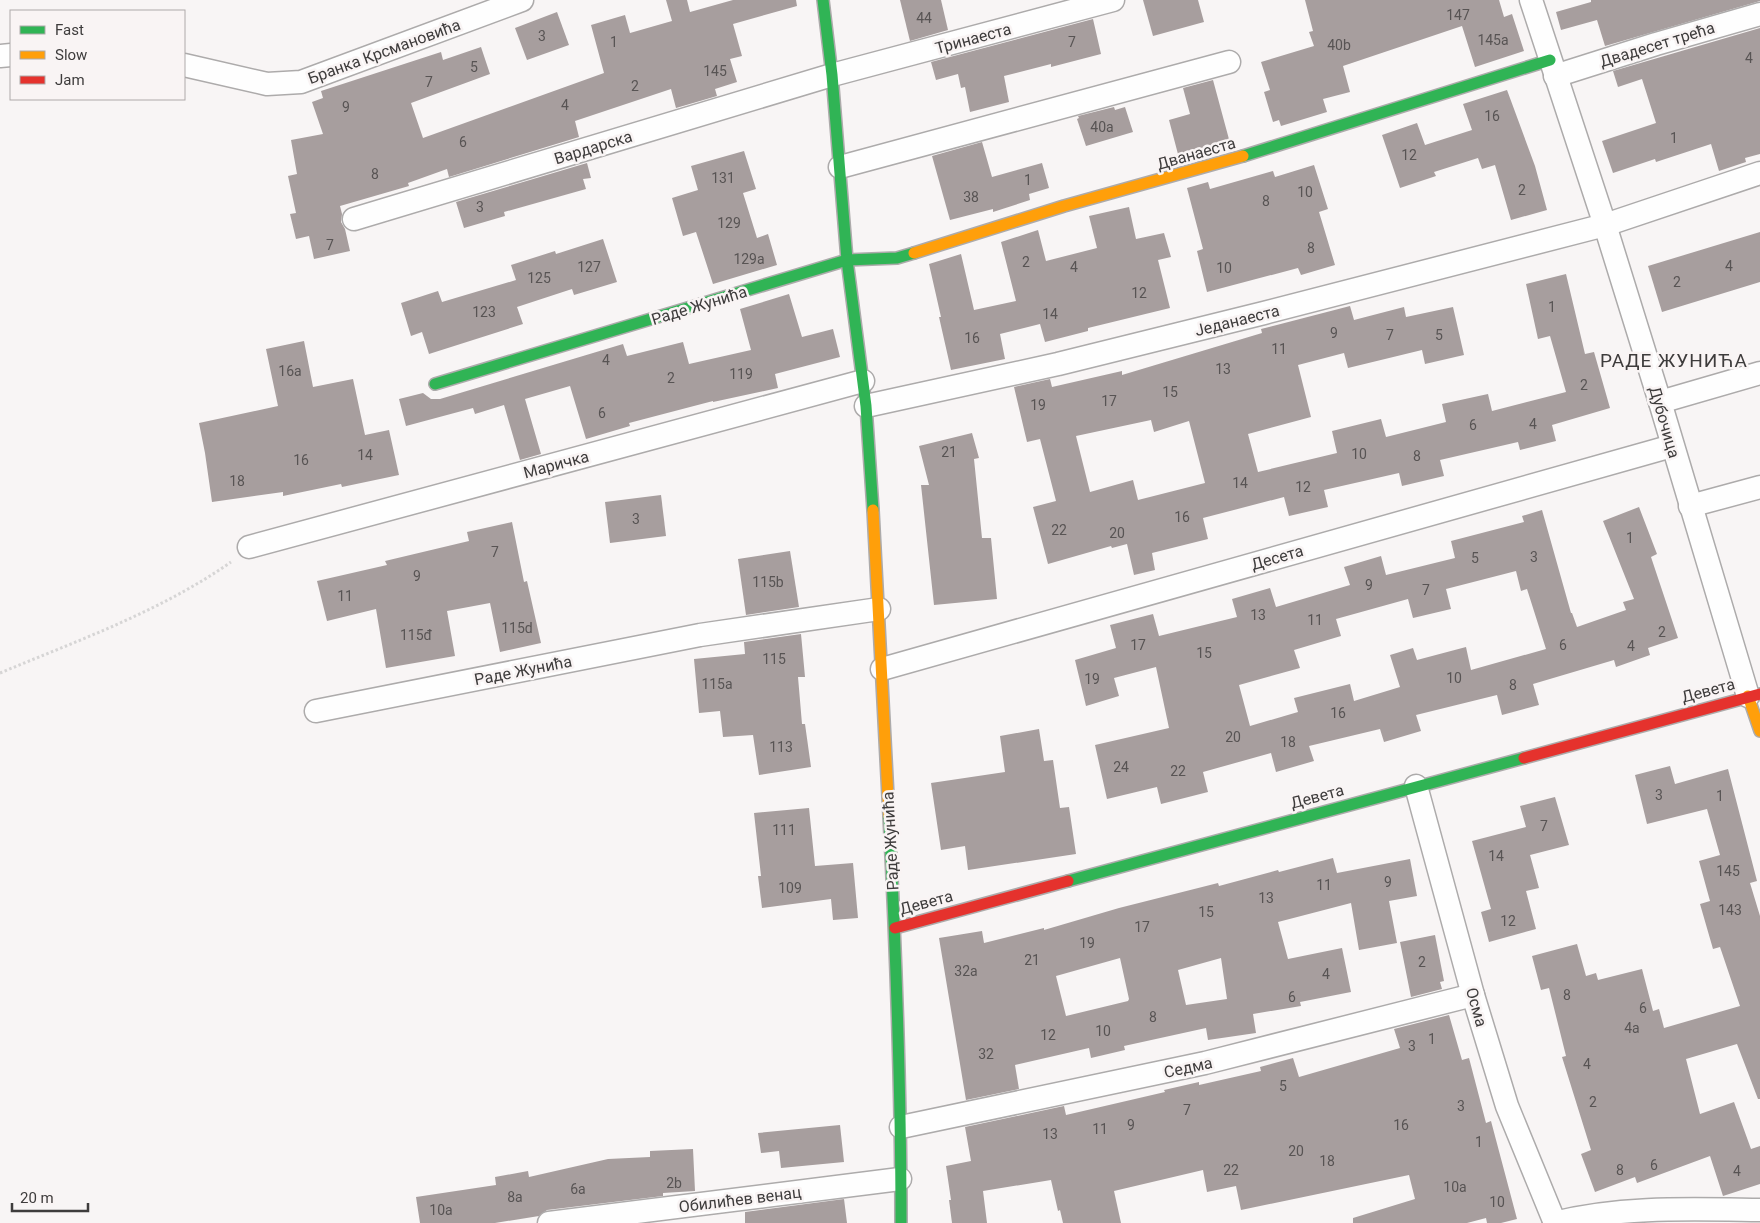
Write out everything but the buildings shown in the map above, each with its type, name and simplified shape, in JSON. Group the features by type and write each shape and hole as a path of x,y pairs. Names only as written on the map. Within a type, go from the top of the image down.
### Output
{"street":[{"name":"Бранка Крсмановића","path":"185,65 267,84 301,82 522,0"},
{"name":"Раде Жунића","path":"823,0 832,75 848,260 866,406 879,609 895,928 901,1128 901,1223"},
{"name":"Тринаеста","path":"832,75 1113,0"},
{"name":"Дубочица","path":"1532,0 1660,402 1690,506 1754,695 1760,731"},
{"name":"Двадесет трећа","path":"1553,68 1656,44 1760,14"},
{"path":"840,168 1229,62"},
{"name":"Дванаеста","path":"848,260 897,258 1064,206 1553,68"},
{"name":"Вардарска","path":"354,218 832,75"},
{"name":"Једанаеста","path":"866,406 1067,362 1604,225 1760,173"},
{"name":"Раде Жунића","path":"435,384 848,260"},
{"path":"1660,402 1760,372"},
{"name":"Маричка","path":"249,547 863,381"},
{"name":"Десета","path":"882,669 1672,446"},
{"path":"1690,506 1760,487"},
{"name":"Раде Жунића","path":"316,711 700,635 879,609"},
{"name":"Девета","path":"895,928 1754,695"},
{"name":"Осма","path":"1416,786 1473,995 1507,1106 1554,1223"},
{"name":"Седма","path":"901,1128 1205,1064 1473,995"},
{"name":"Обилићев венац","path":"549,1223 900,1179"},
{"path":"1554,1223 1592,1215 1667,1209 1760,1210"}],"path":[{"path":"0,673 156,606 208,578 249,547"}],"traffic: fast":[{"path":"823,0 832,75 847,260 866,406 873,510"},
{"path":"1243,156 1550,60"},
{"path":"435,384 847,260 897,258 914,253"},
{"path":"1068,881 1524,758"},
{"path":"889,816 898,1020 901,1223"}],"traffic: slow":[{"path":"914,253 1064,206 1243,156"},
{"path":"873,510 889,816"},
{"path":"1748,696 1760,731"}],"traffic: jam":[{"path":"1524,758 1760,694"},
{"path":"895,928 1068,881"}],"district":[{"name":"РАДЕ ЖУНИЋА","path":"1674,360"}]}
